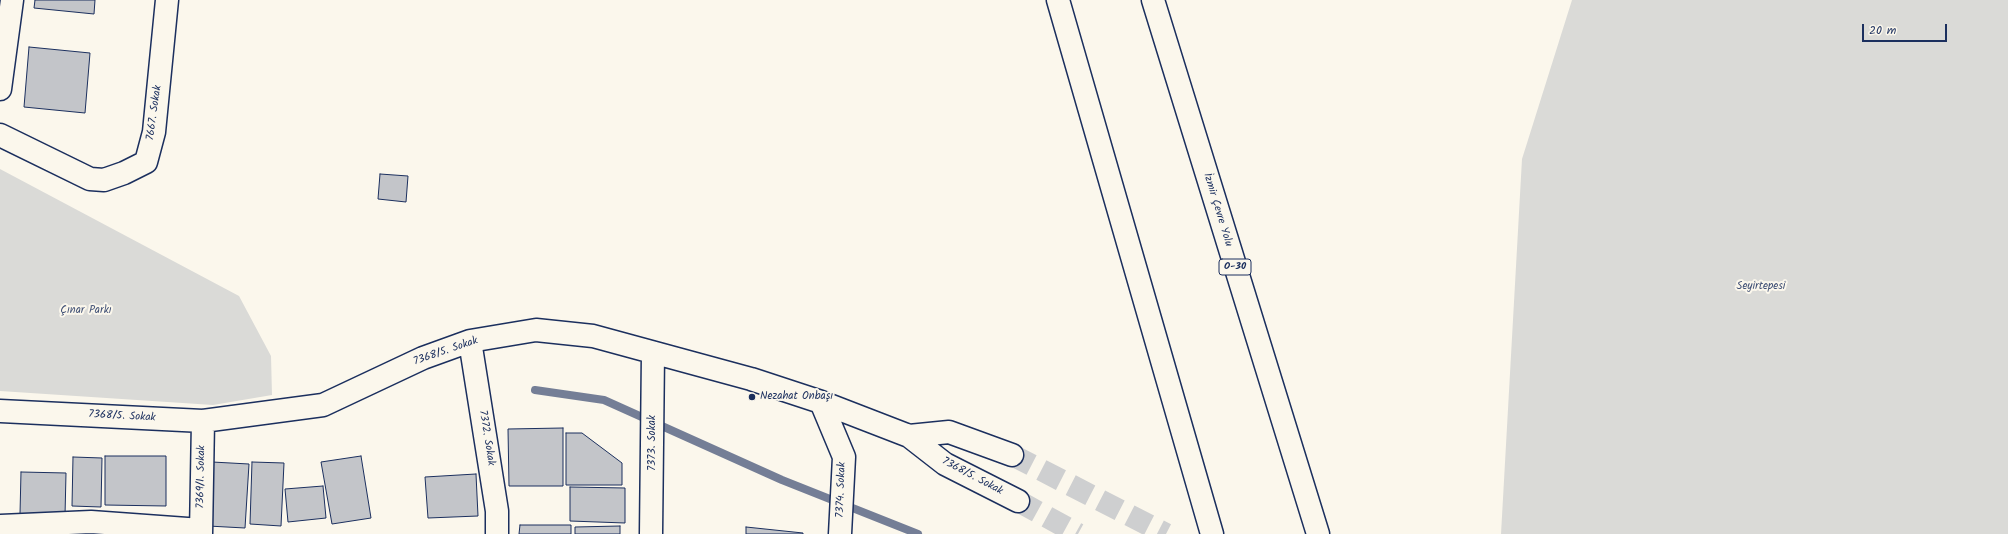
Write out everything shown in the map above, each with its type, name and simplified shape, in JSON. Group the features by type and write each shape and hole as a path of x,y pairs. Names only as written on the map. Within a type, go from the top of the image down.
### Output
{"main road":[{"path":"0,89 12,0"},
{"name":"7667. Sokak","path":"0,135 90,179 104,180 124,173 146,162 154,132 167,0"},
{"path":"1058,0 1212,534"},
{"name":"İzmir Çevre Yolu","path":"1153,0 1318,534"},
{"name":"7368/5. Sokak","path":"0,411 203,421 323,405 423,358 470,341 536,330 593,336 751,379 821,402 909,436 946,464 1018,501"},
{"name":"7372. Sokak","path":"470,341 498,511 496,534"},
{"name":"7373. Sokak","path":"651,534 653,353"},
{"name":"7374. Sokak","path":"821,402 844,457 840,534"},
{"name":"7369/1. Sokak","path":"201,532 203,421"},
{"name":"7368/5. Sokak","path":"909,436 949,432 1012,455"},
{"path":"0,526 91,522 201,532"}],"green space":[{"name":"Seyirtepesi","path":"1572,0 2008,0 2008,534 1501,534 1522,159"},
{"name":"Çınar Parkı","path":"0,169 239,296 271,356 272,395 213,405 0,391"}],"building":[{"path":"35,0 95,0 94,14 34,8"},
{"path":"29,47 90,53 85,113 24,107"},
{"path":"380,174 408,176 406,202 378,199"},
{"path":"563,428 563,486 509,486 508,429"},
{"path":"566,433 582,433 622,463 622,485 566,485"},
{"path":"105,456 166,456 166,506 105,505"},
{"path":"361,456 371,518 332,524 321,462"},
{"path":"73,457 102,458 101,507 72,506"},
{"path":"212,462 249,464 245,528 208,526"},
{"path":"252,462 284,463 281,526 250,524"},
{"path":"21,472 66,473 65,516 20,514"},
{"path":"476,474 478,516 428,518 425,477"},
{"path":"323,486 326,518 288,522 285,489"},
{"path":"570,487 625,488 625,523 570,521"},
{"path":"520,525 571,525 571,534 519,534"},
{"path":"620,526 620,534 575,534 575,527"},
{"path":"746,527 803,533 803,534 746,534"}],"waterway":[{"path":"535,390 604,400 782,480 918,534"}],"tunnel":[{"path":"1012,455 1166,534"},
{"path":"1018,501 1078,534"}],"place":[{"name":"Nezahat Onbaşı","path":"752,397"}]}
